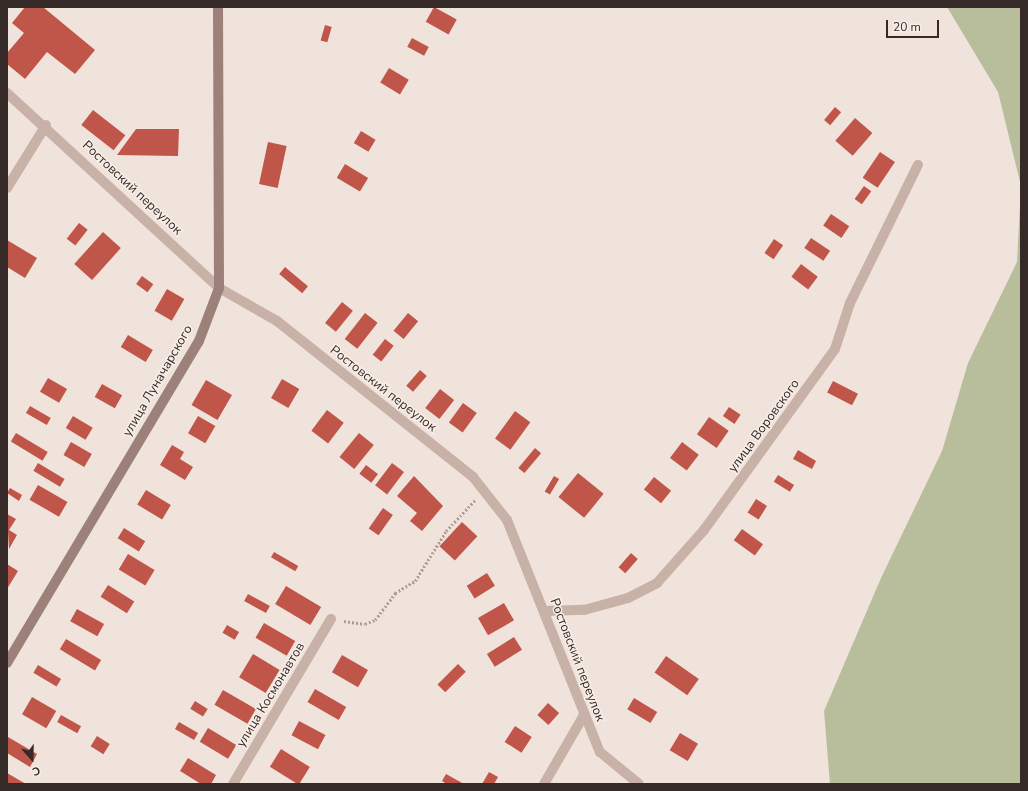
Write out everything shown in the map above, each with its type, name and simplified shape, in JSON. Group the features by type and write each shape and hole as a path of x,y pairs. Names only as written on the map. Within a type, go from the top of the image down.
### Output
{"street":[{"name":"улица Луначарского","path":"7,663 199,341 219,288 218,7"},
{"name":"Ростовский переулок","path":"7,93 46,125 219,288 277,321 474,478 507,520 546,611 584,715 600,752 639,784"},
{"path":"7,188 46,125"},
{"name":"улица Воровского","path":"546,611 584,610 628,598 657,583 704,530 835,349 850,303 918,165"},
{"name":"улица Космонавтов","path":"233,784 331,619"},
{"path":"544,784 584,715"}],"path":[{"path":"331,619 365,624 375,620 395,593 415,581 446,531 485,492"}],"green space":[{"path":"947,7 1021,7 1021,186 998,92"},
{"path":"1021,186 1021,784 830,784 824,711 881,578 942,451 968,363 1017,262"}],"building":[{"path":"25,7 43,7 95,50 75,74 47,52 25,79 7,64 7,53 24,33 12,23"},
{"path":"434,7 457,20 448,34 426,22"},
{"path":"325,25 332,27 327,42 321,40"},
{"path":"412,38 429,47 424,56 407,47"},
{"path":"389,68 409,80 400,94 380,83"},
{"path":"835,107 841,112 830,125 824,120"},
{"path":"93,110 125,135 114,150 81,125"},
{"path":"855,118 872,133 853,156 835,141"},
{"path":"136,129 179,129 178,156 117,155"},
{"path":"361,131 376,140 368,152 354,143"},
{"path":"268,142 287,146 278,188 259,184"},
{"path":"880,152 895,162 878,188 863,178"},
{"path":"345,164 368,178 360,192 337,178"},
{"path":"864,186 871,191 862,204 855,199"},
{"path":"831,214 849,226 841,238 823,226"},
{"path":"79,223 88,230 75,246 67,239"},
{"path":"103,232 121,248 92,280 74,264"},
{"path":"811,238 830,251 823,261 804,248"},
{"path":"774,239 783,245 774,259 764,253"},
{"path":"7,240 37,258 25,278 7,267"},
{"path":"801,264 818,277 808,289 791,277"},
{"path":"285,267 308,286 302,293 279,274"},
{"path":"142,276 153,284 147,292 136,284"},
{"path":"167,289 184,299 172,321 154,311"},
{"path":"342,302 353,311 336,332 325,323"},
{"path":"365,313 378,323 357,349 345,339"},
{"path":"408,313 418,321 404,339 394,331"},
{"path":"128,335 153,350 146,362 121,347"},
{"path":"385,339 394,346 381,362 373,355"},
{"path":"420,370 427,376 413,392 406,386"},
{"path":"48,378 67,389 59,403 40,392"},
{"path":"282,379 299,389 288,408 271,398"},
{"path":"206,380 232,395 217,420 192,405"},
{"path":"833,381 858,394 852,405 827,393"},
{"path":"102,384 122,395 115,408 95,397"},
{"path":"440,389 454,400 439,419 425,408"},
{"path":"463,403 477,413 463,432 449,422"},
{"path":"30,406 51,418 47,425 26,413"},
{"path":"729,407 741,415 734,424 723,416"},
{"path":"327,410 344,423 328,443 311,431"},
{"path":"515,411 530,422 510,450 495,439"},
{"path":"73,416 93,428 86,440 66,428"},
{"path":"198,416 215,426 205,443 188,433"},
{"path":"709,417 729,431 717,448 697,434"},
{"path":"16,433 48,452 43,461 11,442"},
{"path":"359,433 374,445 354,469 339,457"},
{"path":"71,442 92,454 84,467 64,455"},
{"path":"682,442 699,455 687,471 670,458"},
{"path":"172,445 184,452 180,459 193,467 185,480 160,465"},
{"path":"535,448 541,453 524,473 518,468"},
{"path":"798,450 816,461 812,469 793,459"},
{"path":"38,463 65,479 60,487 33,471"},
{"path":"392,463 404,472 387,494 375,485"},
{"path":"366,465 378,474 371,483 359,474"},
{"path":"578,473 604,494 584,518 558,497"},
{"path":"778,475 794,485 790,492 774,482"},
{"path":"414,476 443,506 422,531 410,521 417,513 397,496"},
{"path":"554,476 559,479 550,495 545,491"},
{"path":"654,477 671,491 661,503 644,489"},
{"path":"38,485 67,502 59,517 30,500"},
{"path":"10,488 22,495 19,501 7,493"},
{"path":"146,490 171,505 162,520 137,505"},
{"path":"756,499 767,506 759,519 748,513"},
{"path":"383,508 393,515 378,535 369,528"},
{"path":"7,514 16,519 9,530 17,535 9,549"},
{"path":"462,522 477,536 455,560 439,546"},
{"path":"124,528 145,541 139,551 118,538"},
{"path":"742,529 763,544 755,556 734,540"},
{"path":"274,552 298,566 295,571 271,557"},
{"path":"631,553 638,559 625,573 619,567"},
{"path":"128,554 155,570 145,585 119,569"},
{"path":"7,564 18,571 7,589"},
{"path":"487,573 495,586 475,598 467,586"},
{"path":"108,585 134,601 127,613 101,597"},
{"path":"286,586 321,607 310,625 275,604"},
{"path":"248,594 270,606 266,613 244,601"},
{"path":"504,603 514,620 488,635 478,618"},
{"path":"77,609 104,624 97,636 70,621"},
{"path":"264,623 295,641 287,656 256,638"},
{"path":"227,625 239,632 235,640 222,633"},
{"path":"514,637 522,650 495,667 487,654"},
{"path":"66,639 101,660 95,670 60,649"},
{"path":"253,654 280,670 266,693 239,677"},
{"path":"342,655 368,670 358,687 332,672"},
{"path":"666,656 699,679 687,695 655,672"},
{"path":"458,664 466,672 445,692 437,685"},
{"path":"38,665 61,679 57,687 33,673"},
{"path":"315,689 346,707 339,720 308,702"},
{"path":"223,690 256,709 247,724 214,705"},
{"path":"32,697 56,711 46,728 22,714"},
{"path":"634,698 657,712 650,723 627,709"},
{"path":"195,701 208,709 203,717 190,709"},
{"path":"548,703 559,713 548,725 537,715"},
{"path":"61,715 81,726 77,733 57,722"},
{"path":"299,721 325,735 318,749 291,735"},
{"path":"179,722 198,733 194,740 175,729"},
{"path":"515,726 532,737 521,753 505,742"},
{"path":"208,728 236,745 228,759 200,742"},
{"path":"680,733 698,744 688,761 670,750"},
{"path":"97,736 110,744 103,754 91,746"},
{"path":"8,737 37,754 30,767 7,753"},
{"path":"281,749 310,767 299,784 297,784 270,767"},
{"path":"188,758 216,775 211,784 201,784 180,771"},
{"path":"489,772 498,777 494,784 482,784"},
{"path":"7,773 26,784 7,784"},
{"path":"446,774 464,784 447,784 442,781"}]}
